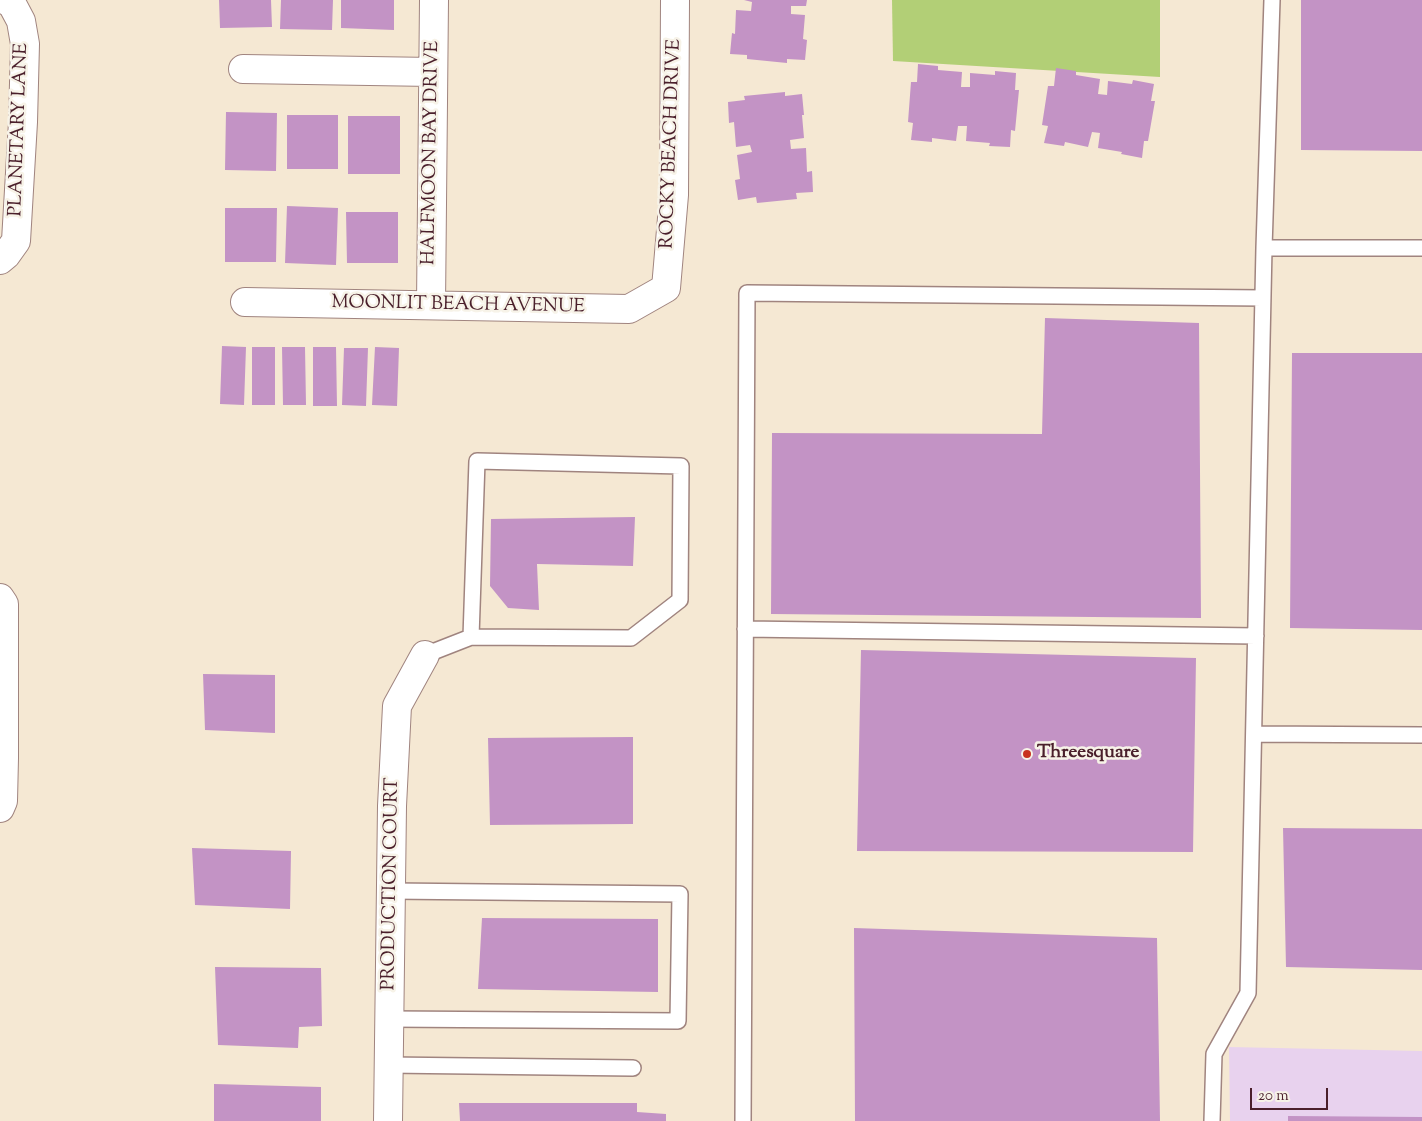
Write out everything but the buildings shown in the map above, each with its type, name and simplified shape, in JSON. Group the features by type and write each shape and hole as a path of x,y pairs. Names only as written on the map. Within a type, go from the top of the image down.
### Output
{"street":[{"name":"HALFMOON BAY DRIVE","path":"430,305 434,0"},
{"name":"ROCKY BEACH DRIVE","path":"666,288 674,195 675,0"},
{"name":"PLANETARY LANE","path":"3,257 16,241 23,122 25,44 21,21 9,2"},
{"path":"243,69 433,72"},
{"name":"MOONLIT BEACH AVENUE","path":"245,302 629,309 666,288"},
{"path":"0,598 4,604 4,758 3,801 0,808"},
{"name":"PRODUCTION COURT","path":"388,1121 392,806 397,706 426,654"}],"lane":[{"path":"1212,1121 1214,1054 1248,993 1264,248 1272,0"},
{"path":"1264,248 1422,248"},
{"path":"743,1121 747,293 1263,298"},
{"path":"426,654 471,636 631,638 680,600 681,466 477,461 471,636"},
{"path":"745,629 1256,636"},
{"path":"1254,734 1422,735"},
{"path":"389,1019 678,1021 680,894 391,891"},
{"path":"388,1065 633,1068"}],"shaded area":[{"path":"1229,1047 1422,1051 1422,1121 1230,1121"}],"green space":[{"path":"892,0 1160,0 1160,77 893,61"}],"place":[{"name":"Threesquare","path":"1027,754"}]}
